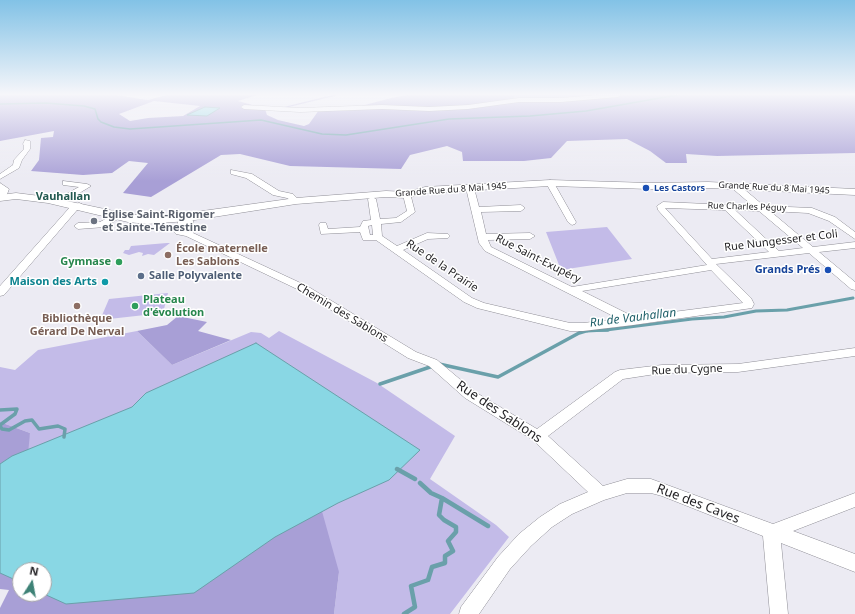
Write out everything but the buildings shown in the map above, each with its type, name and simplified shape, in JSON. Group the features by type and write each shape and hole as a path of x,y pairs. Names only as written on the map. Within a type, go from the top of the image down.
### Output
{"main road":[{"name":"Grande Rue du 8 Mai 1945","path":"1,197 29,197 79,206 118,216 147,220 186,217 296,201 388,194 407,195 425,190 550,184 584,183 650,186 735,186 855,192"}],"street":[{"path":"0,177 16,166 18,160 27,149 27,140"},
{"path":"234,172 249,176 276,193 290,196 296,201"},
{"path":"58,202 87,186 66,183"},
{"path":"550,184 572,222"},
{"path":"0,185 5,189 1,197"},
{"path":"735,186 855,288"},
{"name":"Rue Saint-Exupéry","path":"470,188 484,243 488,249 634,321"},
{"path":"323,225 324,232 364,229 364,225 366,223 398,220 409,214 411,210 407,195"},
{"path":"372,199 378,237"},
{"name":"Rue Charles Péguy","path":"712,265 661,206 663,204 809,210 855,228"},
{"path":"0,293 74,208 79,206"},
{"path":"726,206 777,254"},
{"path":"476,210 522,208"},
{"path":"78,226 102,225 118,216"},
{"name":"Chemin des Sablons","path":"186,217 190,230 186,233 303,288 412,355 435,365"},
{"name":"Rue Charles Péguy","path":"832,219 855,236"},
{"name":"Rue de la Prairie","path":"364,229 366,238 378,237 468,300 481,306 570,327 583,327 634,321 748,306 749,304 747,300 712,265"},
{"path":"396,250 427,236 445,236"},
{"path":"483,237 530,236"},
{"name":"Rue Nungesser et Coli","path":"571,290 777,254 855,245"},
{"name":"Rue du Cygne","path":"538,436 620,375 662,369 738,368 855,352"},
{"name":"Rue des Sablons","path":"435,365 458,385 489,407 538,436 601,494"},
{"name":"Rue des Caves","path":"468,614 504,563 525,540 546,522 566,508 601,494 627,486 651,486 664,490 855,563"},
{"path":"778,614 771,532 855,500"}],"shaded area":[{"path":"0,124 294,124 304,126 309,124 855,124 855,153 717,156 686,154 687,163 666,163 650,151 627,139 567,141 551,158 524,161 463,161 462,152 447,146 410,155 401,169 290,166 240,154 221,155 151,197 123,193 148,163 129,161 112,173 83,175 31,171 39,160 41,138 53,137 54,131 0,141"},
{"path":"607,227 632,259 561,270 546,232"},
{"path":"170,243 154,255 148,254 142,256 143,253 139,252 129,255 123,253 125,250 129,250 131,246"},
{"name":"Plateau d'évolution","path":"168,293 163,313 100,320 109,299"},
{"path":"178,316 207,322 198,331 231,340 172,365 137,331 167,325"},
{"path":"137,331 172,365 251,332 261,333 269,338 279,331 377,383 455,436 430,479 496,525 509,537 450,614 334,614 339,572 16,483 30,433 0,422 0,367 15,370 38,350"},
{"path":"0,422 30,433 28,454 316,490 339,572 334,614 0,614 0,608 9,590 0,589"}],"water":[{"path":"256,343 420,450 389,480 338,503 275,537 194,593 66,604 52,598 52,562 12,562 12,578 0,573 0,464 12,456 132,407 146,393"}],"waterway":[{"path":"105,124 114,127 130,129 208,124"},
{"path":"277,124 322,134 346,135 419,124"},
{"name":"Ru de Vauhallan","path":"606,330 692,319 724,317 756,311 787,310 853,298"},
{"name":"Ru de Vauhallan","path":"439,364 498,377 579,333 589,330 606,330"},
{"name":"Ru de Vauhallan","path":"587,331 606,330"},
{"name":"Ru de Vauhallan","path":"380,384 433,366"},
{"name":"Ru de Vauhallan","path":"0,410 17,409 15,414 0,425"},
{"name":"Ru de Vauhallan","path":"0,426 2,429 9,430 25,421 32,420 39,429 58,426 65,429 64,437"},
{"path":"397,469 415,479"},
{"path":"420,483 431,493 442,498"},
{"path":"404,614 415,607 411,586 428,580 432,567 445,563 445,556 453,551 448,541 456,532 456,527 444,520 439,515 442,498"},
{"path":"442,498 488,526"}],"place":[{"name":"Les Castors","path":"646,188"},
{"name":"Église Saint-Rigomer et Sainte-Ténestine","path":"94,221"},
{"name":"École maternelle Les Sablons","path":"168,255"},
{"name":"Gymnase","path":"119,262"},
{"name":"Grands Prés","path":"828,270"},
{"name":"Salle Polyvalente","path":"141,276"},
{"name":"Maison des Arts","path":"105,282"},
{"name":"Bibliothèque Gérard De Nerval","path":"77,306"},
{"name":"Plateau d'évolution","path":"135,306"}],"district":[{"name":"Vauhallan","path":"63,197"}]}
